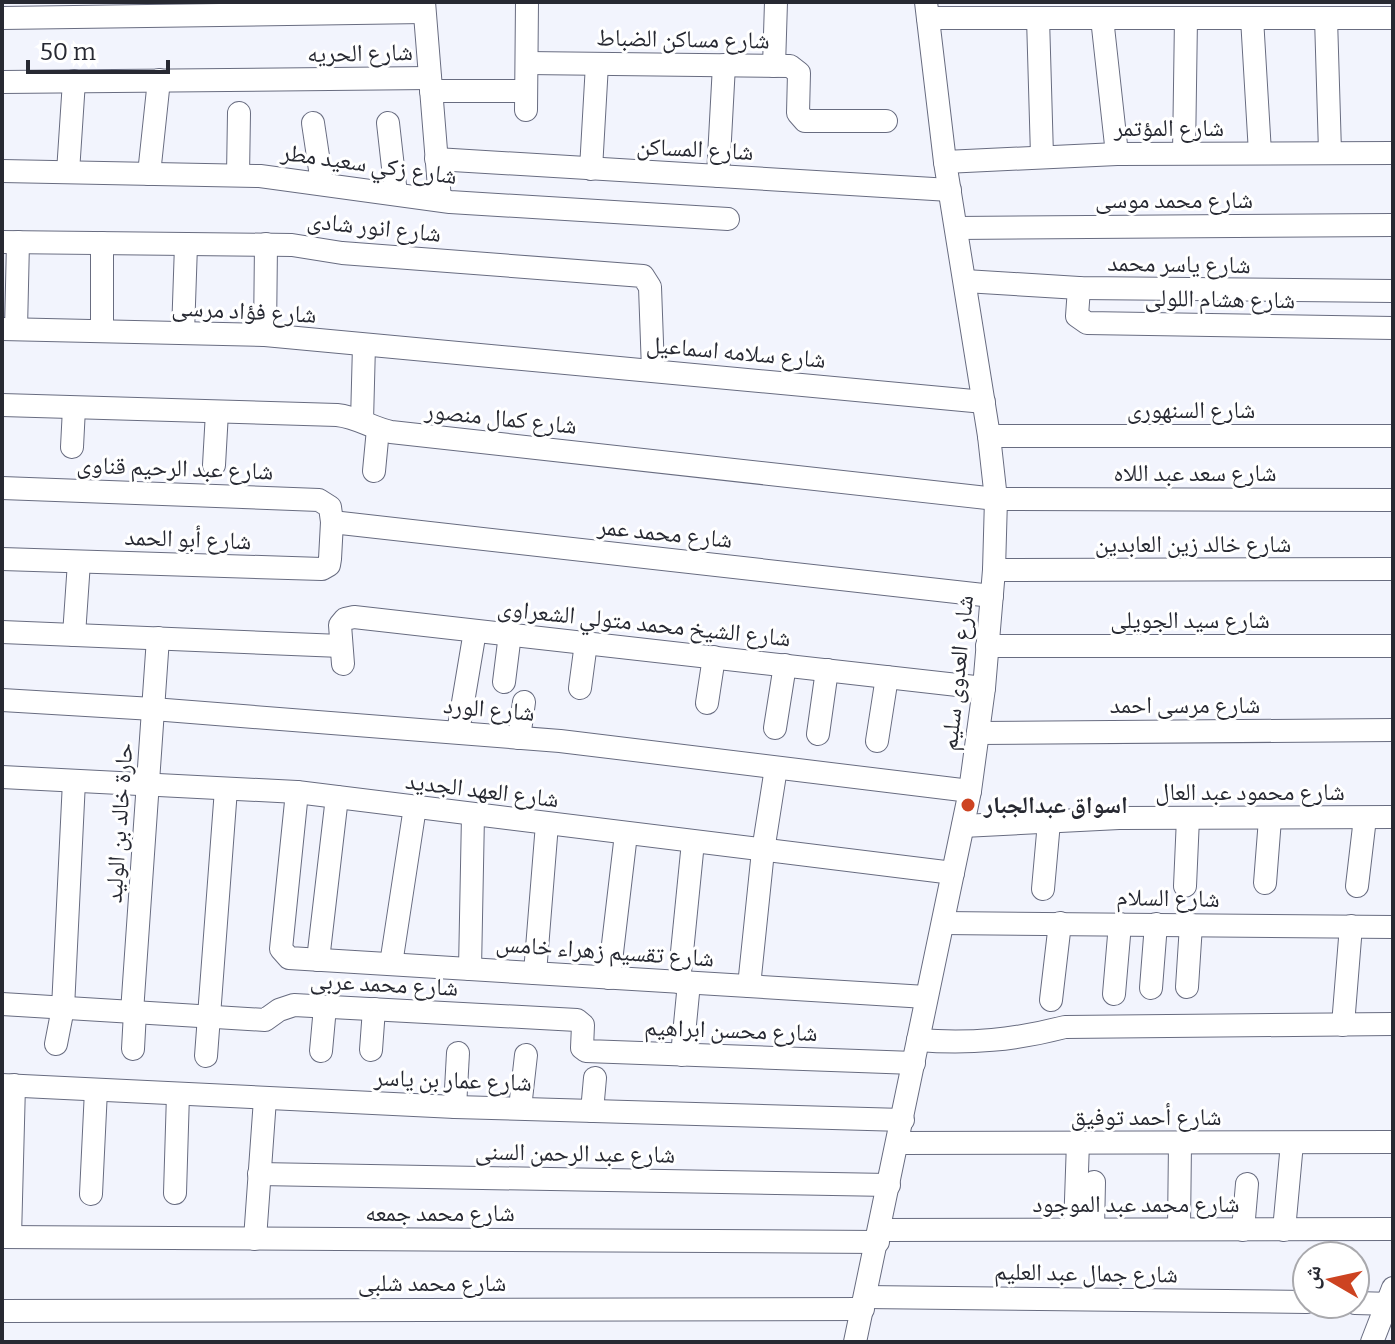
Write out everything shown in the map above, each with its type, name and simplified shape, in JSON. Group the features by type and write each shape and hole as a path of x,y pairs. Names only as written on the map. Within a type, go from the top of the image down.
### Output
{"street":[{"path":"527,2 527,63"},
{"path":"774,66 776,2"},
{"path":"2,18 52,10 424,7 440,200"},
{"path":"927,10 1045,12 1102,18 1129,10 1335,13 1393,18"},
{"name":"شارع العدوى سليم","path":"855,1342 970,791 984,688 994,570 996,499 989,436 945,162 927,10"},
{"path":"1042,156 1045,12"},
{"path":"1184,153 1194,13"},
{"path":"1260,153 1264,13"},
{"path":"1330,152 1335,13"},
{"path":"1102,18 1117,154"},
{"name":"شارع مساكن الضباط","path":"527,63 793,67 799,73 798,113 805,121 886,121"},
{"name":"شارع الحريه","path":"2,82 159,80 430,85 526,100 527,63"},
{"path":"591,169 597,64"},
{"path":"718,176 724,65"},
{"path":"149,174 159,80"},
{"path":"68,172 74,81"},
{"path":"238,175 239,113"},
{"path":"313,123 322,183"},
{"path":"388,123 396,194"},
{"name":"شارع المؤتمر","path":"945,162 1117,154 1393,153"},
{"name":"شارع المساكن","path":"436,159 950,190"},
{"name":"شارع زكي سعيد مطر","path":"2,171 238,175 440,200 728,219"},
{"name":"شارع محمد موسى","path":"956,228 1393,225"},
{"path":"9,329 10,242"},
{"name":"شارع انور شادى","path":"10,242 292,245 342,253 643,276 650,287 653,370"},
{"path":"102,243 102,331"},
{"path":"265,335 266,244"},
{"path":"183,333 186,245"},
{"name":"شارع ياسر محمد","path":"965,281 1079,288 1393,291"},
{"name":"شارع هشام اللولى","path":"1079,288 1077,316 1087,323 1393,328"},
{"name":"شارع فؤاد مرسى","path":"9,329 265,335 482,356"},
{"path":"364,345 374,471"},
{"name":"شارع سلامه اسماعيل","path":"482,356 984,402"},
{"name":"شارع كمال منصور","path":"2,405 337,415 370,425 996,499"},
{"path":"72,447 74,408"},
{"path":"214,465 217,412"},
{"name":"شارع السنهورى","path":"989,436 1393,436"},
{"name":"شارع عبد الرحيم قناوى","path":"2,488 319,500 330,507 332,522"},
{"name":"شارع سعد عبد اللاه","path":"996,499 1393,500"},
{"name":"شارع أبو الحمد","path":"2,559 322,569 329,565 332,522"},
{"name":"شارع محمد عمر","path":"332,522 992,596"},
{"path":"74,635 79,562"},
{"name":"شارع خالد زين العابدين","path":"994,570 1393,569"},
{"name":"شارع الشيخ محمد متولي الشعراوى","path":"158,638 342,655 340,625 349,617 984,688"},
{"path":"458,732 475,631"},
{"path":"2,632 158,638"},
{"path":"504,682 510,634"},
{"name":"حارة خالد بن الوليد","path":"133,1049 158,638"},
{"path":"580,688 586,643"},
{"name":"شارع سيد الجويلى","path":"987,646 1393,646"},
{"path":"707,703 714,657"},
{"path":"775,728 785,665"},
{"path":"818,734 827,670"},
{"path":"877,741 887,677"},
{"name":"شارع الورد","path":"2,700 458,732 970,791"},
{"path":"519,738 524,702"},
{"name":"شارع مرسى احمد","path":"978,733 1393,730"},
{"path":"749,986 763,851 776,768"},
{"name":"شارع العهد الجديد","path":"2,777 297,792 953,873"},
{"path":"56,1044 63,1008 74,781"},
{"path":"206,1056 226,789"},
{"name":"شارع تقسيم زهراء خامس","path":"297,792 282,953 289,958 926,997"},
{"path":"318,960 337,797"},
{"path":"391,964 415,807"},
{"path":"470,969 473,815"},
{"name":"شارع محمود عبد العال","path":"963,826 1119,818 1393,817"},
{"path":"1185,886 1188,818"},
{"path":"1357,886 1365,818"},
{"path":"1265,883 1270,819"},
{"path":"1043,889 1049,822"},
{"path":"535,973 547,824"},
{"path":"609,978 626,834"},
{"path":"682,1055 693,842"},
{"name":"شارع السلام","path":"943,923 1393,927"},
{"path":"1051,1000 1060,923"},
{"path":"1114,994 1120,924"},
{"path":"1151,988 1156,924"},
{"path":"1187,987 1191,925"},
{"path":"1343,1025 1351,926"},
{"name":"شارع محمد عربى","path":"2,1004 265,1020 286,1006 575,1020"},
{"path":"321,1051 325,1007"},
{"path":"371,1050 374,1009"},
{"name":"شارع محسن ابراهيم","path":"575,1020 582,1023 581,1046 585,1051 914,1063"},
{"path":"918,1040 992,1042 1065,1027 1393,1024"},
{"path":"455,1107 458,1053"},
{"path":"520,1108 526,1055"},
{"path":"592,1111 595,1078"},
{"path":"6,1237 8,1085"},
{"name":"شارع عمار بن ياسر","path":"8,1085 455,1107 903,1120"},
{"path":"91,1194 96,1090"},
{"path":"175,1193 178,1094"},
{"path":"255,1239 265,1099"},
{"path":"1078,1142 1084,1229"},
{"name":"شارع أحمد توفيق","path":"898,1143 1393,1142"},
{"path":"1179,1229 1180,1143"},
{"path":"1284,1230 1292,1143"},
{"name":"شارع عبد الرحمن السنى","path":"259,1174 889,1185"},
{"path":"1084,1229 1094,1182"},
{"path":"1243,1230 1247,1184"},
{"name":"شارع محمد عبد الموجود","path":"878,1236 1084,1229 1393,1229"},
{"name":"شارع محمد جمعه","path":"6,1237 878,1236"},
{"path":"1371,1301 1391,1299"},
{"path":"1372,1342 1391,1299"},
{"name":"شارع جمال عبد العليم","path":"864,1303 1291,1302"},
{"name":"شارع محمد شلبى","path":"2,1311 864,1303"}],"place":[{"name":"اسواق عبدالجبار","path":"968,805"}]}
